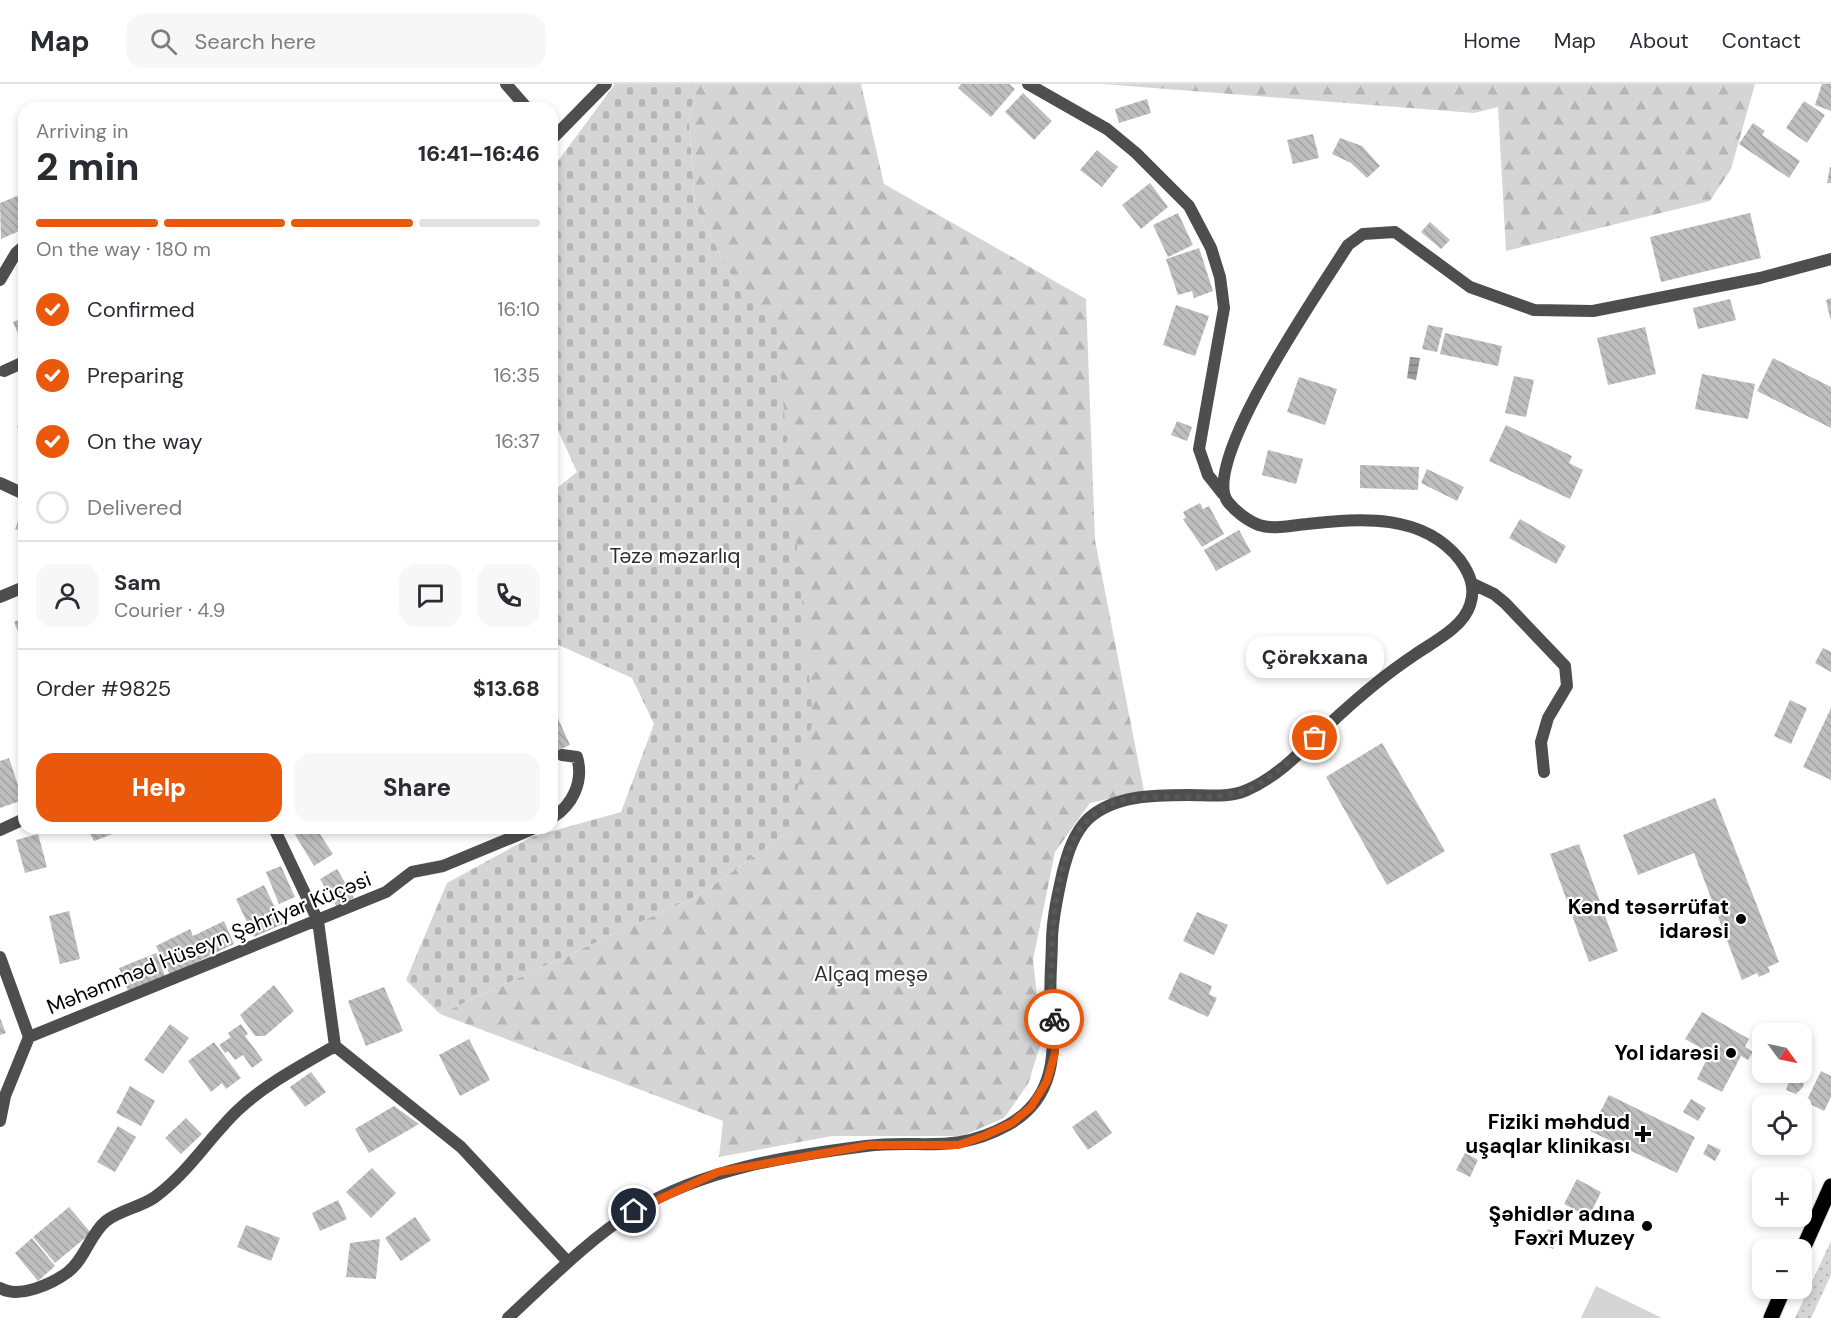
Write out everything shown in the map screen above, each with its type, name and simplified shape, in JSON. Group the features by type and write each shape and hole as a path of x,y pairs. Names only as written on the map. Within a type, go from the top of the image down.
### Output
{"main road":[{"path":"1807,1239 1831,1186"},
{"path":"1771,1318 1779,1299"}],"street":[{"path":"506,84 522,102"},
{"path":"558,132 606,84"},
{"path":"508,1318 567,1262 634,1211 718,1172 870,1145 958,1145 1012,1123 1031,1107 1047,1081 1055,1053 1051,1004 1054,908 1068,853 1079,830 1106,806 1127,799 1212,796 1244,792 1304,750 1339,715 1463,618 1470,604 1473,584 1464,566 1447,546 1427,532 1399,523 1379,520 1346,520 1279,527 1260,525 1230,506 1208,475 1199,449 1224,308 1220,277 1211,248 1189,206 1136,153 1107,129 1028,84"},
{"path":"1222,494 1226,460 1243,417 1348,245 1363,234 1395,232 1470,287 1534,310 1593,311 1760,278 1831,259"},
{"path":"0,280 18,251"},
{"path":"4,371 18,365"},
{"path":"0,483 18,491"},
{"path":"1473,584 1494,594 1565,666 1567,686 1548,718 1541,742 1544,772"},
{"path":"0,597 18,590"},
{"path":"558,813 571,802 580,768 577,757 562,755"},
{"path":"0,830 18,822"},
{"path":"277,834 318,921 335,1046 461,1147 567,1262"},
{"name":"Məhəmməd Hüseyn Şəhriyar Küçəsi","path":"29,1037 386,892 412,872 443,866 520,834"},
{"name":"Məhəmməd Hüseyn Şəhriyar Küçəsi","path":"0,957 29,1037 5,1096 0,1121"},
{"path":"0,1288 10,1292 20,1292 48,1283 69,1272 106,1221 154,1198 191,1166 211,1136 240,1109 290,1073 335,1046"}],"green space":[{"name":"Təzə məzarlıq","path":"615,84 696,84 689,122 695,206 742,296 775,315 813,719 788,832 699,895 440,1014 406,980 447,883 531,837 558,834 558,830 621,812 654,724 632,678 558,645 558,487 577,472 558,430 558,161"},
{"name":"Alçaq meşə","path":"696,84 861,84 884,184 1086,299 1095,540 1144,791 1090,803 1055,852 1033,960 1042,1040 1028,1084 1004,1118 962,1136 832,1136 719,1157 723,1121 440,1014 699,895 788,832 742,296 695,206 689,122"},
{"path":"1103,84 1755,84 1731,169 1710,201 1506,251 1498,107 1474,113"},
{"path":"1831,1241 1831,1275 1811,1318 1795,1318 1804,1299 1812,1299 1812,1282"},
{"path":"1596,1286 1662,1318 1581,1318"}],"shaded area":[{"path":"1410,357 1420,358 1416,380 1407,378"}],"building":[{"path":"961,84 1009,84 1015,89 991,117 958,88"},
{"path":"1822,84 1831,84 1831,111 1815,105"},
{"path":"1023,93 1052,121 1034,140 1005,112"},
{"path":"1147,99 1151,113 1119,123 1115,109"},
{"path":"1804,101 1825,115 1807,143 1786,128"},
{"path":"1753,123 1765,131 1762,135 1800,161 1789,178 1739,144"},
{"path":"1313,134 1319,158 1293,164 1287,140"},
{"path":"1340,138 1362,146 1380,166 1367,178 1351,163 1332,154"},
{"path":"1097,150 1118,167 1102,187 1080,170"},
{"path":"1830,167 1831,183 1827,183"},
{"path":"1150,183 1168,207 1141,229 1122,205"},
{"path":"18,196 18,232 1,239 0,203"},
{"path":"1178,213 1193,245 1168,257 1153,225"},
{"path":"1750,213 1761,258 1661,282 1650,237"},
{"path":"1430,222 1450,240 1441,249 1421,232"},
{"path":"1199,248 1213,291 1194,298 1192,291 1178,295 1166,259"},
{"path":"1831,298 1831,318 1830,318 1826,300"},
{"path":"1730,299 1736,320 1698,329 1693,308"},
{"path":"1176,305 1209,316 1195,356 1163,345"},
{"path":"18,320 18,334 13,322"},
{"path":"1428,325 1443,328 1437,352 1422,349"},
{"path":"1645,327 1656,374 1608,385 1597,338"},
{"path":"1445,333 1502,346 1498,366 1440,354"},
{"path":"1773,358 1831,387 1831,428 1757,391"},
{"path":"1702,374 1755,384 1748,419 1695,409"},
{"path":"1514,376 1534,380 1526,417 1505,413"},
{"path":"1299,377 1337,389 1325,425 1287,412"},
{"path":"1177,421 1192,427 1187,441 1171,435"},
{"path":"1506,425 1572,456 1569,463 1583,470 1570,499 1489,461"},
{"path":"1268,450 1303,459 1296,484 1262,475"},
{"path":"1360,465 1419,467 1418,490 1360,488"},
{"path":"1427,469 1464,487 1457,501 1421,483"},
{"path":"1200,503 1203,509 1209,506 1224,534 1202,547 1183,519 1186,518 1183,512"},
{"path":"1520,519 1566,546 1556,564 1509,538"},
{"path":"1239,530 1251,552 1216,571 1204,550"},
{"path":"18,620 18,632 14,622"},
{"path":"1823,648 1831,652 1831,672 1815,663"},
{"path":"1790,700 1807,708 1791,744 1774,736"},
{"path":"1831,708 1831,780 1803,767"},
{"path":"558,718 570,745 558,750"},
{"path":"1382,743 1445,851 1387,885 1326,777"},
{"path":"9,758 18,785 18,802 0,808 0,761"},
{"name":"Kənd təsərrüfat idarəsi","path":"1715,798 1779,962 1768,967 1770,972 1759,977 1757,973 1742,980 1694,853 1638,875 1623,835"},
{"path":"38,834 47,867 25,873 16,840"},
{"path":"90,834 112,834 94,841"},
{"path":"295,834 320,834 333,854 314,866"},
{"path":"1579,844 1618,951 1589,962 1550,854"},
{"path":"281,866 295,897 279,904 266,872"},
{"path":"337,869 354,898 337,907 320,879"},
{"path":"264,885 283,924 254,937 236,899"},
{"path":"69,911 80,959 60,964 49,916"},
{"path":"1197,912 1228,925 1214,955 1183,941"},
{"path":"224,921 234,944 170,975 156,946 190,929 193,936"},
{"path":"156,953 165,976 128,991 119,968"},
{"path":"1180,972 1212,986 1209,994 1217,998 1208,1017 1168,999"},
{"path":"274,985 294,1011 265,1036 255,1036 240,1015"},
{"path":"384,987 403,1031 366,1046 348,1001"},
{"name":"Yol idarəsi","path":"1702,1012 1749,1039 1745,1047 1752,1054 1748,1060 1741,1056 1722,1092 1697,1079 1710,1053 1685,1039"},
{"path":"0,1018 6,1033 0,1035"},
{"path":"170,1024 189,1038 163,1074 144,1060"},
{"path":"241,1024 248,1034 245,1036 263,1060 252,1068 243,1055 235,1060 219,1045 231,1037 228,1033"},
{"path":"469,1039 490,1080 460,1096 439,1055"},
{"path":"214,1042 241,1078 226,1089 222,1083 211,1092 188,1061"},
{"path":"1821,1071 1831,1076 1831,1097 1824,1111 1812,1105 1812,1095 1809,1095"},
{"path":"311,1072 326,1092 305,1107 290,1087"},
{"path":"1788,1083 1804,1083 1796,1094 1786,1090"},
{"path":"130,1086 155,1101 141,1126 116,1113"},
{"name":"Fiziki məhdud uşaqlar klinikası","path":"1609,1095 1695,1137 1677,1173 1590,1131"},
{"path":"1691,1099 1706,1108 1698,1121 1683,1112"},
{"path":"394,1106 419,1124 369,1153 355,1129"},
{"path":"1096,1110 1112,1133 1088,1150 1072,1127"},
{"path":"186,1118 202,1134 181,1154 165,1138"},
{"path":"118,1126 136,1137 115,1172 97,1162"},
{"path":"1708,1144 1721,1150 1715,1161 1703,1154"},
{"path":"1465,1153 1478,1160 1470,1177 1456,1170"},
{"path":"372,1168 396,1193 371,1218 346,1192"},
{"path":"1577,1179 1601,1192 1589,1217 1564,1204"},
{"path":"338,1200 347,1219 320,1231 312,1213"},
{"path":"69,1207 91,1233 55,1263 33,1237"},
{"path":"415,1217 431,1240 401,1261 385,1238"},
{"path":"246,1225 280,1238 271,1261 237,1247"},
{"path":"1548,1229 1560,1234 1553,1249 1541,1243"},
{"path":"32,1238 55,1266 38,1281 15,1253"},
{"path":"380,1239 376,1279 346,1277 350,1243"}],"way so far":[{"path":"1054,1019 1051,1004 1054,908 1068,853 1079,830 1090,817 1106,806 1127,799 1189,795 1212,796 1244,792 1304,750 1315,738"}],"place":[{"name":"Çörəkxana","path":"1315,738"},
{"name":"Kənd təsərrüfat idarəsi","path":"1741,919"},
{"name":"Yol idarəsi","path":"1731,1053"},
{"name":"Fiziki məhdud uşaqlar klinikası","path":"1643,1134"},
{"name":"Şəhidlər adına Fəxri Muzey","path":"1647,1226"}],"route":[{"path":"634,1211 718,1172 870,1145 958,1145 984,1136 1012,1123 1031,1107 1047,1081 1055,1053 1054,1019"}]}
